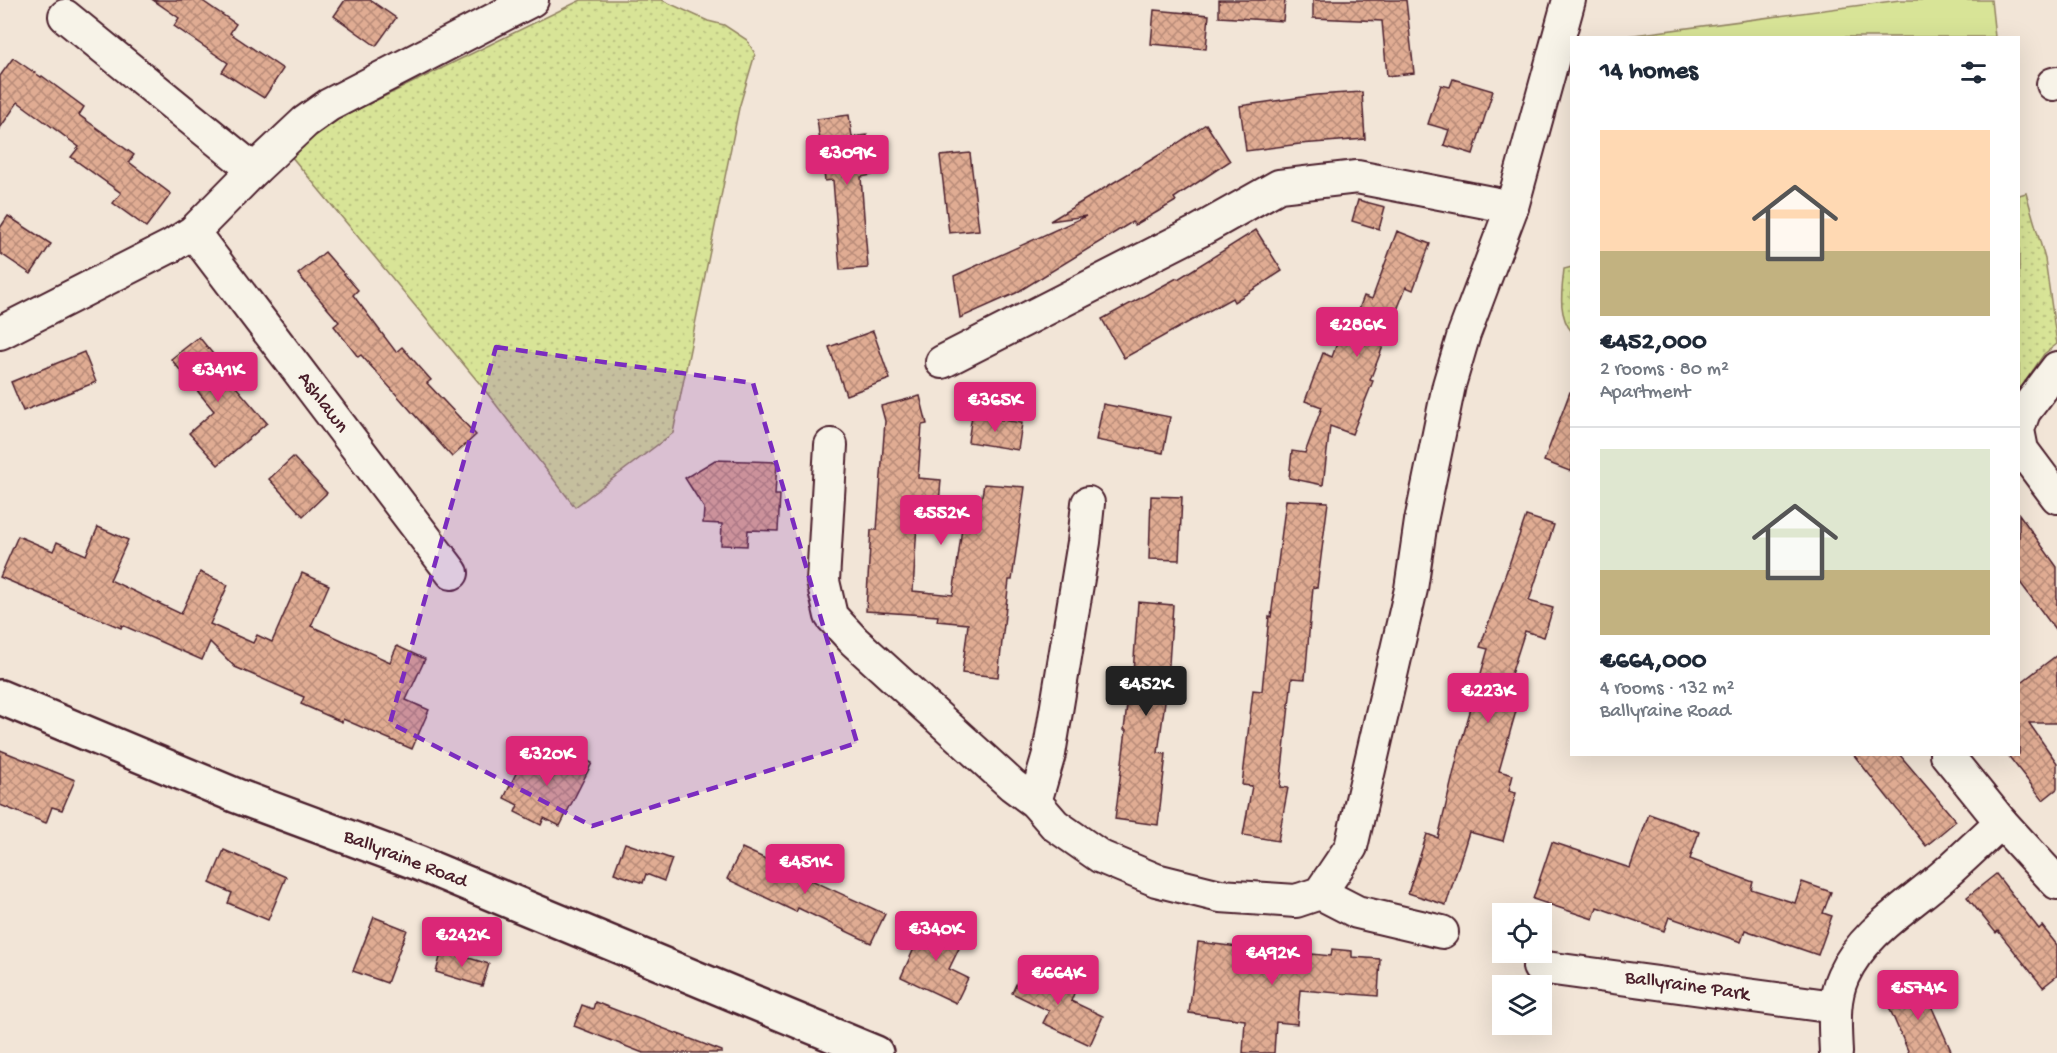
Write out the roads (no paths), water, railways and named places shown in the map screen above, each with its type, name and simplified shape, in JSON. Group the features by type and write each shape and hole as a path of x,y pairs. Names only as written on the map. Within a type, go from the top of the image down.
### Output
{"main road":[{"name":"Ballyraine Road","path":"0,697 237,796 418,863 876,1053"}],"street":[{"path":"0,333 193,232 305,122 329,105 487,9 532,0"},
{"path":"831,446 823,581 831,616 854,641 1012,785 1035,802 1055,825 1101,857 1156,880 1220,896 1296,901 1320,893 1351,847 1411,589 1421,521 1449,385 1464,334 1512,207 1569,0"},
{"path":"65,16 254,170"},
{"path":"942,362 1199,231 1279,186 1357,177 1512,207"},
{"name":"Ashlawn","path":"193,232 452,573"},
{"path":"2020,423 2024,412 2057,368"},
{"path":"2020,440 2022,450 2057,497"},
{"path":"1035,802 1049,754 1084,542 1088,503"},
{"path":"1948,756 2001,822 2057,883"},
{"path":"1836,1053 1835,1007 1843,976 1858,951 1880,928 1944,875 2001,822"},
{"path":"1320,893 1357,912 1442,932"},
{"name":"Ballyraine Park","path":"1539,967 1835,1007"}]}
